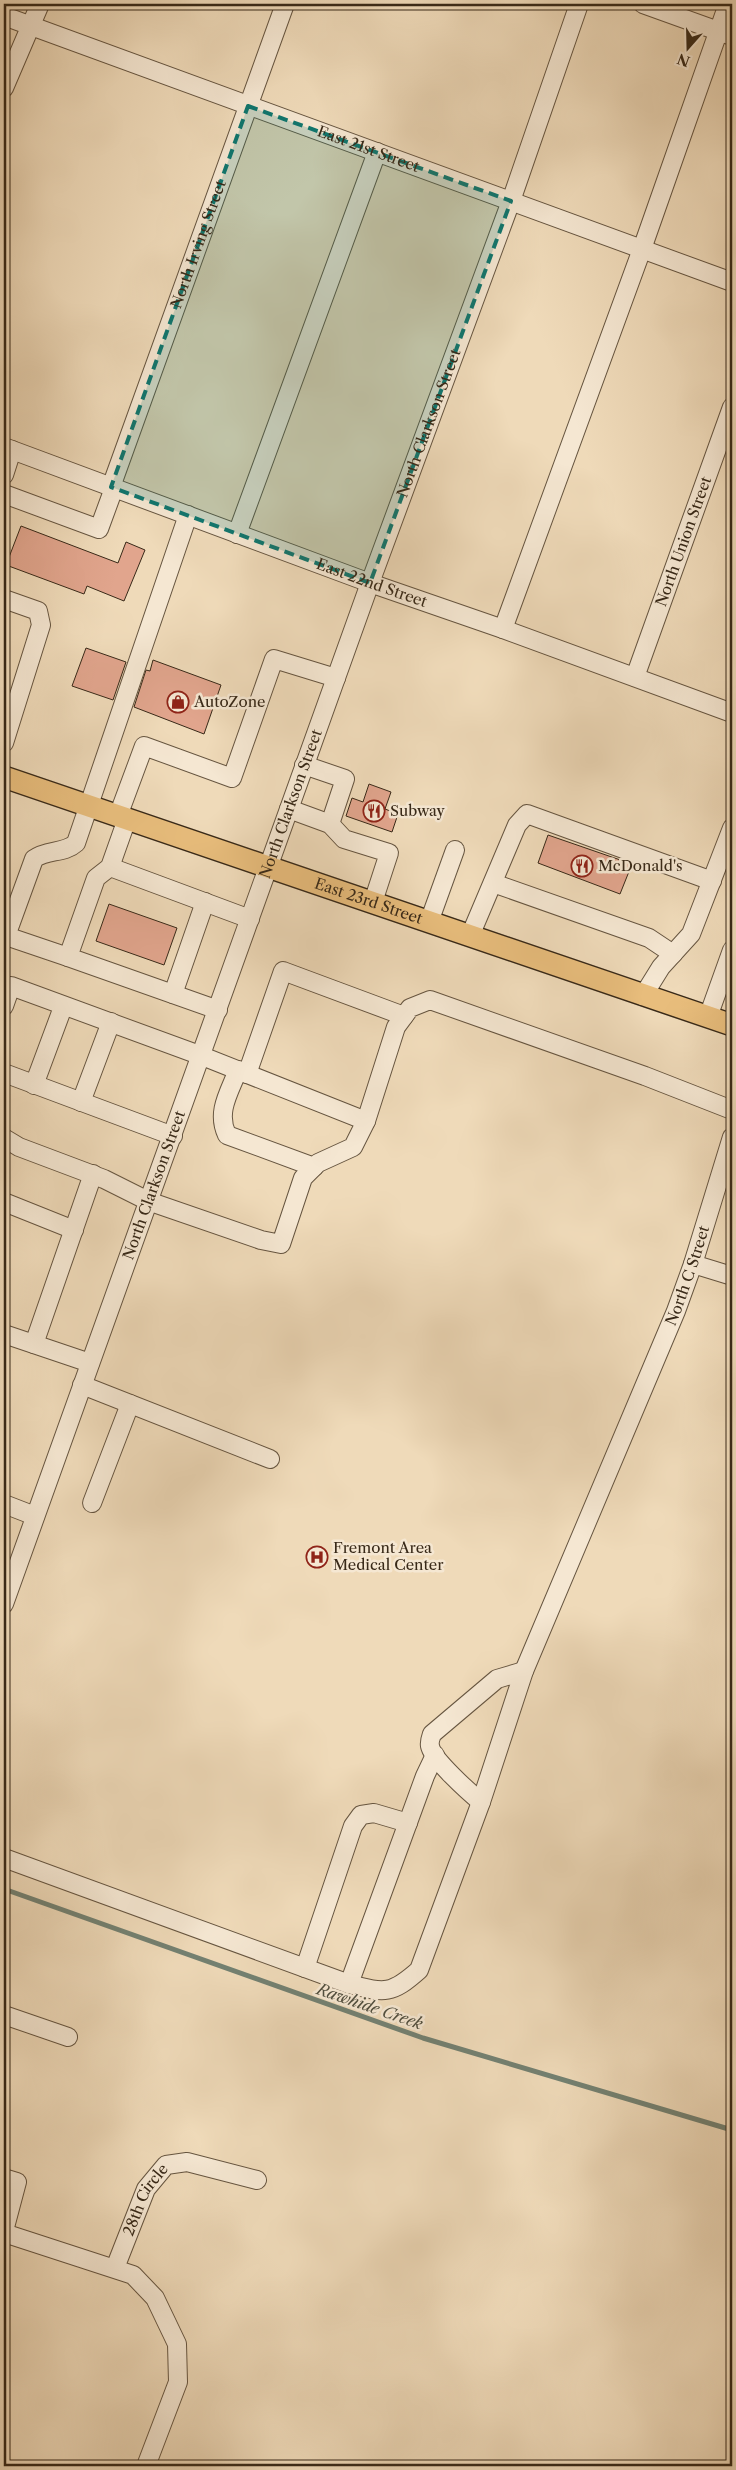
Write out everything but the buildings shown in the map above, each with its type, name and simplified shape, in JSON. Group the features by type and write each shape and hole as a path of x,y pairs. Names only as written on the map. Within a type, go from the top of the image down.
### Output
{"main road":[{"name":"East 23rd Street","path":"4,777 732,1025"}],"street":[{"path":"4,88 40,4"},
{"name":"North Irving Street","path":"4,494 99,529 285,4"},
{"name":"North Clarkson Street","path":"4,1604 148,1201 202,1056 304,765 511,201 579,4"},
{"path":"643,4 725,33"},
{"path":"503,629 642,249 725,33 728,4"},
{"name":"East 21st Street","path":"4,16 732,282"},
{"path":"237,534 377,152"},
{"name":"North Union Street","path":"635,677 732,407"},
{"path":"4,476 8,449"},
{"name":"East 22nd Street","path":"8,449 370,583 503,629 732,713"},
{"path":"188,515 76,843 68,850 42,852 34,859 6,936 218,1010"},
{"path":"4,599 38,610 42,625 4,743"},
{"path":"68,957 96,878 110,867 122,817 144,746 232,778 274,658 336,678"},
{"path":"304,765 346,779 330,824"},
{"path":"289,809 330,824 344,839 389,853 373,902"},
{"path":"470,936 517,825 528,814 712,881"},
{"path":"643,996 661,967 691,934 732,828"},
{"path":"429,922 455,850"},
{"path":"110,867 250,919"},
{"path":"492,883 649,938 673,954"},
{"path":"173,994 205,902"},
{"path":"708,1017 732,950"},
{"path":"314,1167 227,1135 222,1124 222,1110 242,1072 283,971 404,1016"},
{"path":"4,1006 11,986 63,1007 202,1056 366,1121"},
{"path":"4,1138 20,1147 93,1174 148,1201 252,1238 280,1244 303,1178 318,1163 353,1147 366,1121 396,1027 410,1008 430,1000 645,1076 732,1110"},
{"path":"34,1085 63,1007"},
{"path":"81,1102 110,1022"},
{"path":"4,1073 173,1136"},
{"name":"North C Street","path":"4,1858 349,1984 379,1991 401,1986 419,1970 481,1802 524,1671 676,1311 694,1264 732,1137"},
{"path":"34,1344 93,1174"},
{"path":"4,1202 74,1230"},
{"path":"694,1264 731,1270"},
{"path":"4,1334 90,1363"},
{"path":"82,1385 270,1459"},
{"path":"92,1503 130,1404"},
{"path":"4,1504 36,1516"},
{"path":"481,1802 466,1789 435,1755 430,1746 432,1734 497,1679 524,1671"},
{"path":"349,1984 435,1755"},
{"path":"305,1968 353,1826 361,1815 374,1813 408,1823"},
{"path":"4,2015 68,2037"},
{"name":"28th Circle","path":"115,2268 146,2189 166,2165 187,2162 257,2180"},
{"path":"4,2178 17,2182 4,2232 133,2275 155,2298 177,2344 178,2382 146,2466"}],"highlighted area":[{"path":"248,106 511,201 370,583 111,487"}],"waterway":[{"name":"Rawhide Creek","path":"4,1889 423,2038 732,2130"}],"place":[{"name":"AutoZone","path":"178,702"},
{"name":"Subway","path":"374,811"},
{"name":"McDonald's","path":"582,866"},
{"name":"Fremont Area Medical Center","path":"317,1557"}]}
